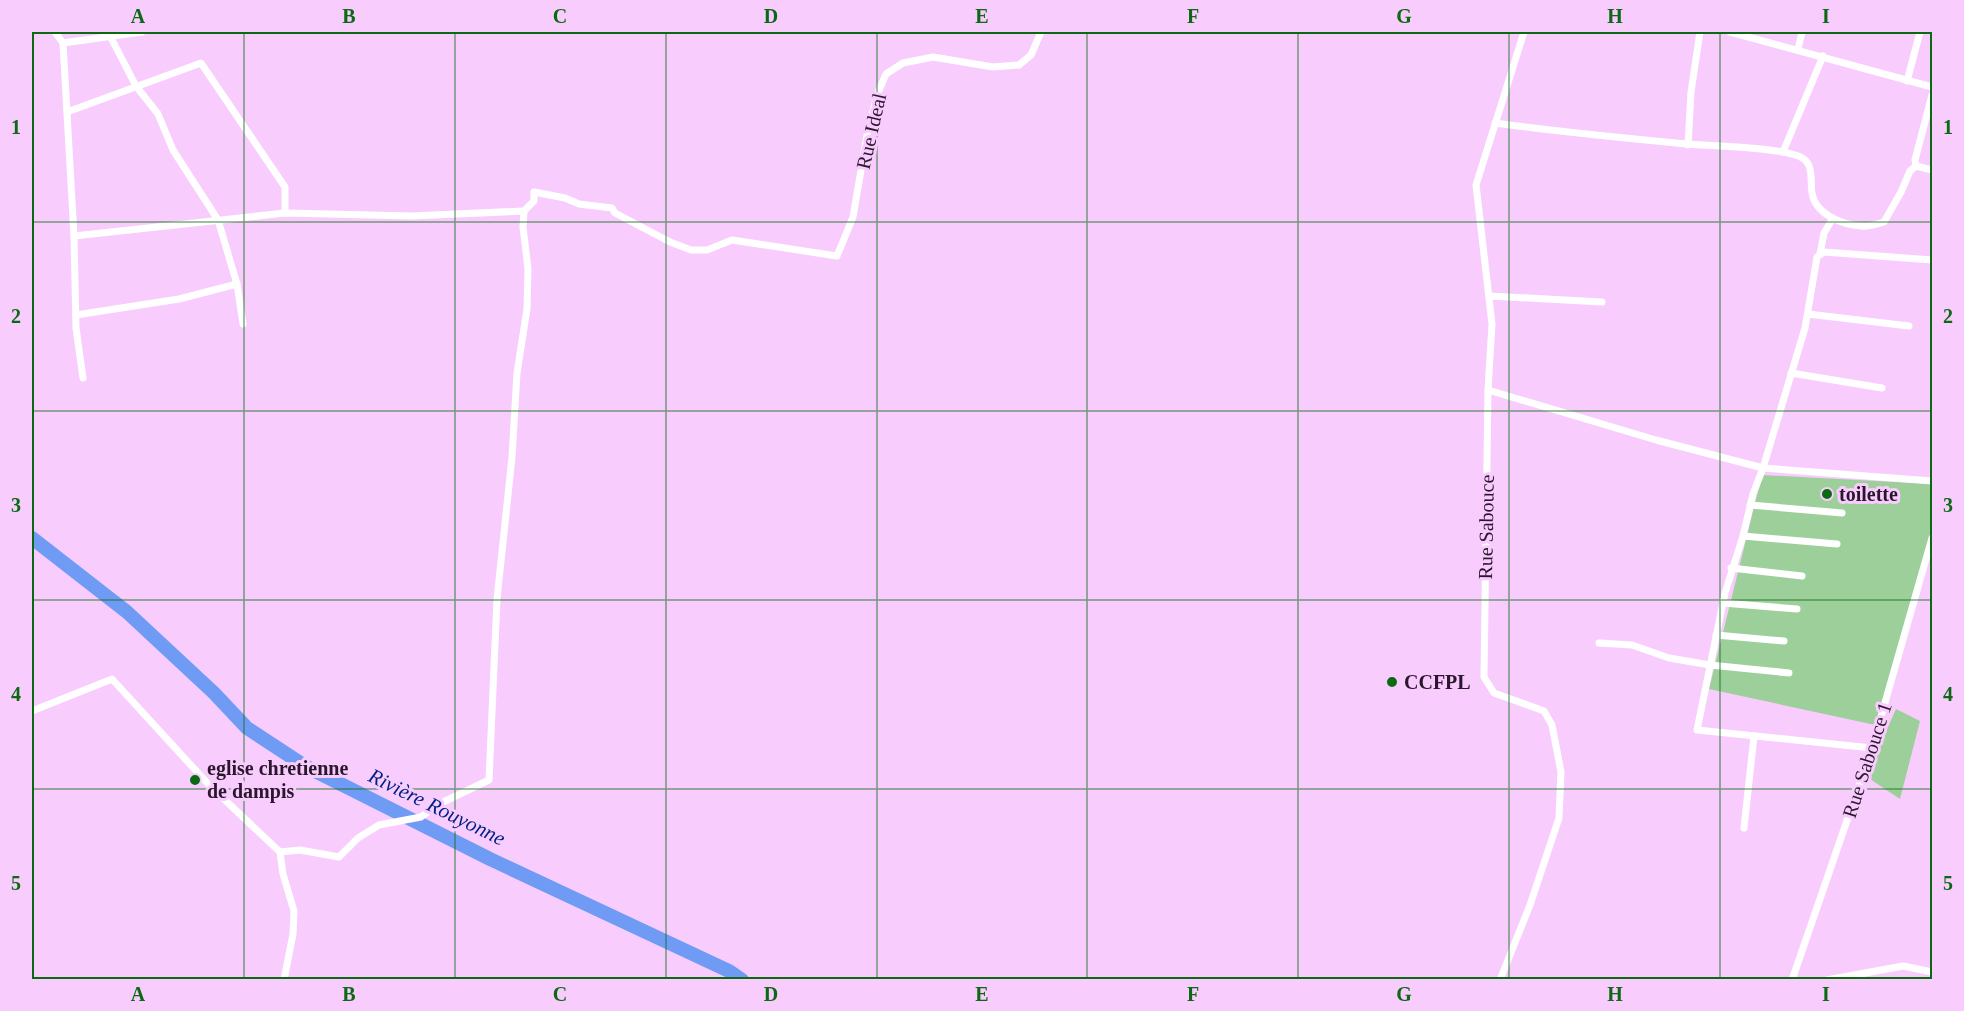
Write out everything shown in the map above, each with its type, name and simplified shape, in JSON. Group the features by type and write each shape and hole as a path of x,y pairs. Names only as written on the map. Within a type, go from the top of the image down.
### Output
{"street":[{"path":"56,32 63,43 76,315 83,378"},
{"path":"63,43 110,34 142,32"},
{"name":"Rue Ideal","path":"524,211 534,201 534,192 566,198 579,204 612,208 615,213 624,218 670,242 691,250 707,250 732,240 837,256 853,217 867,135 877,95 886,74 903,63 933,57 993,67 1019,65 1031,55 1041,32"},
{"name":"Rue Sabouce","path":"1500,980 1530,905 1559,818 1561,772 1552,725 1544,711 1494,693 1484,677 1488,390 1492,324 1476,185 1524,32"},
{"path":"1688,144 1691,92 1700,32"},
{"path":"1730,32 1932,87"},
{"path":"1797,49 1802,32"},
{"path":"1907,81 1920,32"},
{"path":"110,34 136,86 158,114 173,150 218,220 237,284 243,324"},
{"path":"1783,153 1823,56"},
{"path":"67,112 201,63 285,187 285,213"},
{"path":"1916,166 1915,160 1932,95"},
{"path":"1495,123 1572,133 1733,146 1804,158 1811,173 1811,193 1820,210 1833,218 1863,227 1884,222 1910,171 1916,166"},
{"path":"1916,166 1932,170"},
{"path":"74,236 285,213 324,216 412,216 524,211 523,227 528,270 527,309 517,373 512,457 497,598 489,780 437,805 421,817 379,825 357,838 339,857 300,850 280,852"},
{"path":"1833,218 1824,233 1820,254 1817,257 1808,314 1763,468 1750,504 1743,536 1731,568 1697,730 1872,748"},
{"path":"1820,254 1833,252 1932,260"},
{"path":"76,315 179,299 237,284"},
{"path":"1490,296 1602,302"},
{"path":"1808,314 1909,326"},
{"path":"1791,373 1882,388"},
{"path":"1488,390 1656,440 1763,468 1932,481"},
{"path":"1750,504 1842,513"},
{"path":"1743,536 1837,544"},
{"name":"Rue Sabouce 1","path":"1793,979 1872,748 1932,538"},
{"path":"1731,568 1802,576"},
{"path":"1723,603 1797,609"},
{"path":"1716,635 1784,641"},
{"path":"1599,643 1632,645 1669,658 1710,665 1789,673"},
{"path":"32,711 112,679 210,786 280,852 283,874 294,911 293,934 284,980"},
{"path":"1744,828 1754,736"},
{"path":"1827,980 1903,966 1932,972"}],"green space":[{"path":"1762,475 1932,484 1932,531 1880,726 1709,689"},
{"path":"1896,709 1920,721 1900,799 1870,779 1881,743"}],"waterway":[{"name":"Rivière Rouyonne","path":"32,538 127,612 214,693 247,728 305,766 490,859 729,971 742,980"}],"place":[{"name":"toilette","path":"1827,494"},
{"name":"CCFPL","path":"1392,682"},
{"name":"eglise chretienne de dampis","path":"195,780"}]}
